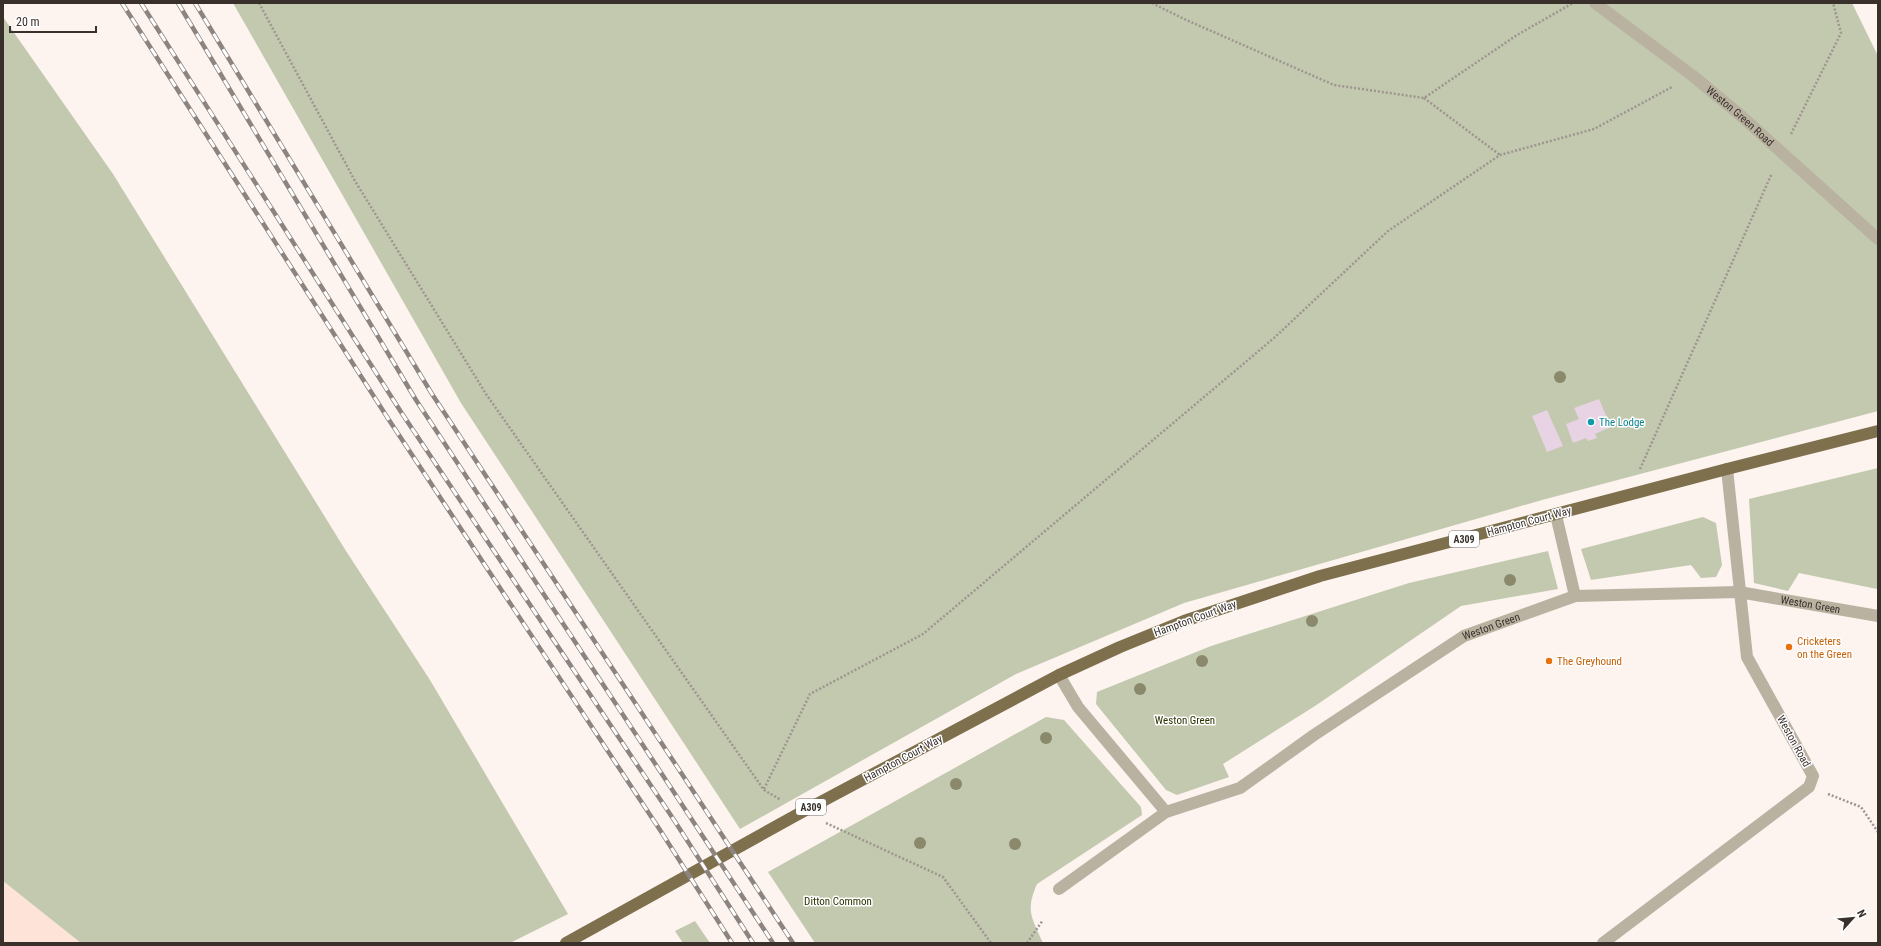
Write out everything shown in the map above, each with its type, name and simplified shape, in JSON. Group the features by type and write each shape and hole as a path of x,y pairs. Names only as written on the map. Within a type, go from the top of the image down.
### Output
{"highway":[{"name":"Hampton Court Way","path":"566,943 802,812 1059,675 1120,647 1184,621 1320,576 1878,431"}],"street":[{"name":"Weston Green Road","path":"1595,3 1692,76 1782,151 1878,239"},
{"name":"Weston Road","path":"1727,469 1747,656 1813,776 1809,787"},
{"path":"1556,515 1575,596"},
{"name":"Weston Green","path":"1058,889 1166,812 1240,788 1314,735 1464,636 1575,596 1739,592 1878,616"},
{"path":"1059,675 1078,706 1166,812"},
{"path":"1603,943 1809,787"}],"path":[{"path":"259,3 355,181 486,394 764,790 802,812 943,877 991,943"},
{"path":"1152,3 1184,19 1334,85 1424,98 1500,155"},
{"path":"1424,98 1517,35 1573,3"},
{"path":"1644,491 1638,472 1644,458 1782,151 1841,33 1833,3"},
{"path":"764,790 810,694 923,634 1274,338 1388,231 1500,155 1594,129 1692,76"},
{"path":"1809,787 1861,807 1878,832"},
{"path":"1027,943 1043,920"}],"shaded area":[{"path":"3,881 81,943 3,943"}],"green space":[{"path":"233,3 1852,3 1878,56 1878,411 1542,500 1184,603 1016,674 740,829 461,403"},
{"path":"3,17 113,174 346,551 430,680 568,914 510,943 81,943 3,881"},
{"path":"1878,468 1878,591 1877,589 1799,573 1788,591 1754,583 1749,499"},
{"path":"1703,517 1716,523 1722,565 1716,577 1701,578 1691,565 1591,580 1581,549"},
{"name":"Weston Green","path":"1548,551 1558,589 1461,606 1315,706 1223,764 1229,777 1177,795 1166,790 1096,704 1097,692 1211,646 1409,583"},
{"name":"Ditton Common","path":"1046,717 1064,720 1141,807 1142,815 1037,884 1031,901 1031,914 1043,943 815,943 768,872"},
{"path":"695,921 710,943 683,943 675,931"}],"building":[{"name":"The Lodge","path":"1599,399 1611,427 1595,434 1597,438 1588,441 1586,438 1573,443 1566,424 1579,419 1574,408"},
{"path":"1547,410 1563,446 1547,452 1532,416"}],"railway":[{"path":"122,3 389,420 660,830 732,943"},
{"path":"141,3 401,412 674,820 753,943"},
{"path":"178,3 416,400 773,943"},
{"path":"195,3 432,394 793,943"}],"place":[{"name":"The Lodge","path":"1591,422"},
{"name":"Cricketers on the Green","path":"1789,647"},
{"name":"The Greyhound","path":"1549,661"}]}
